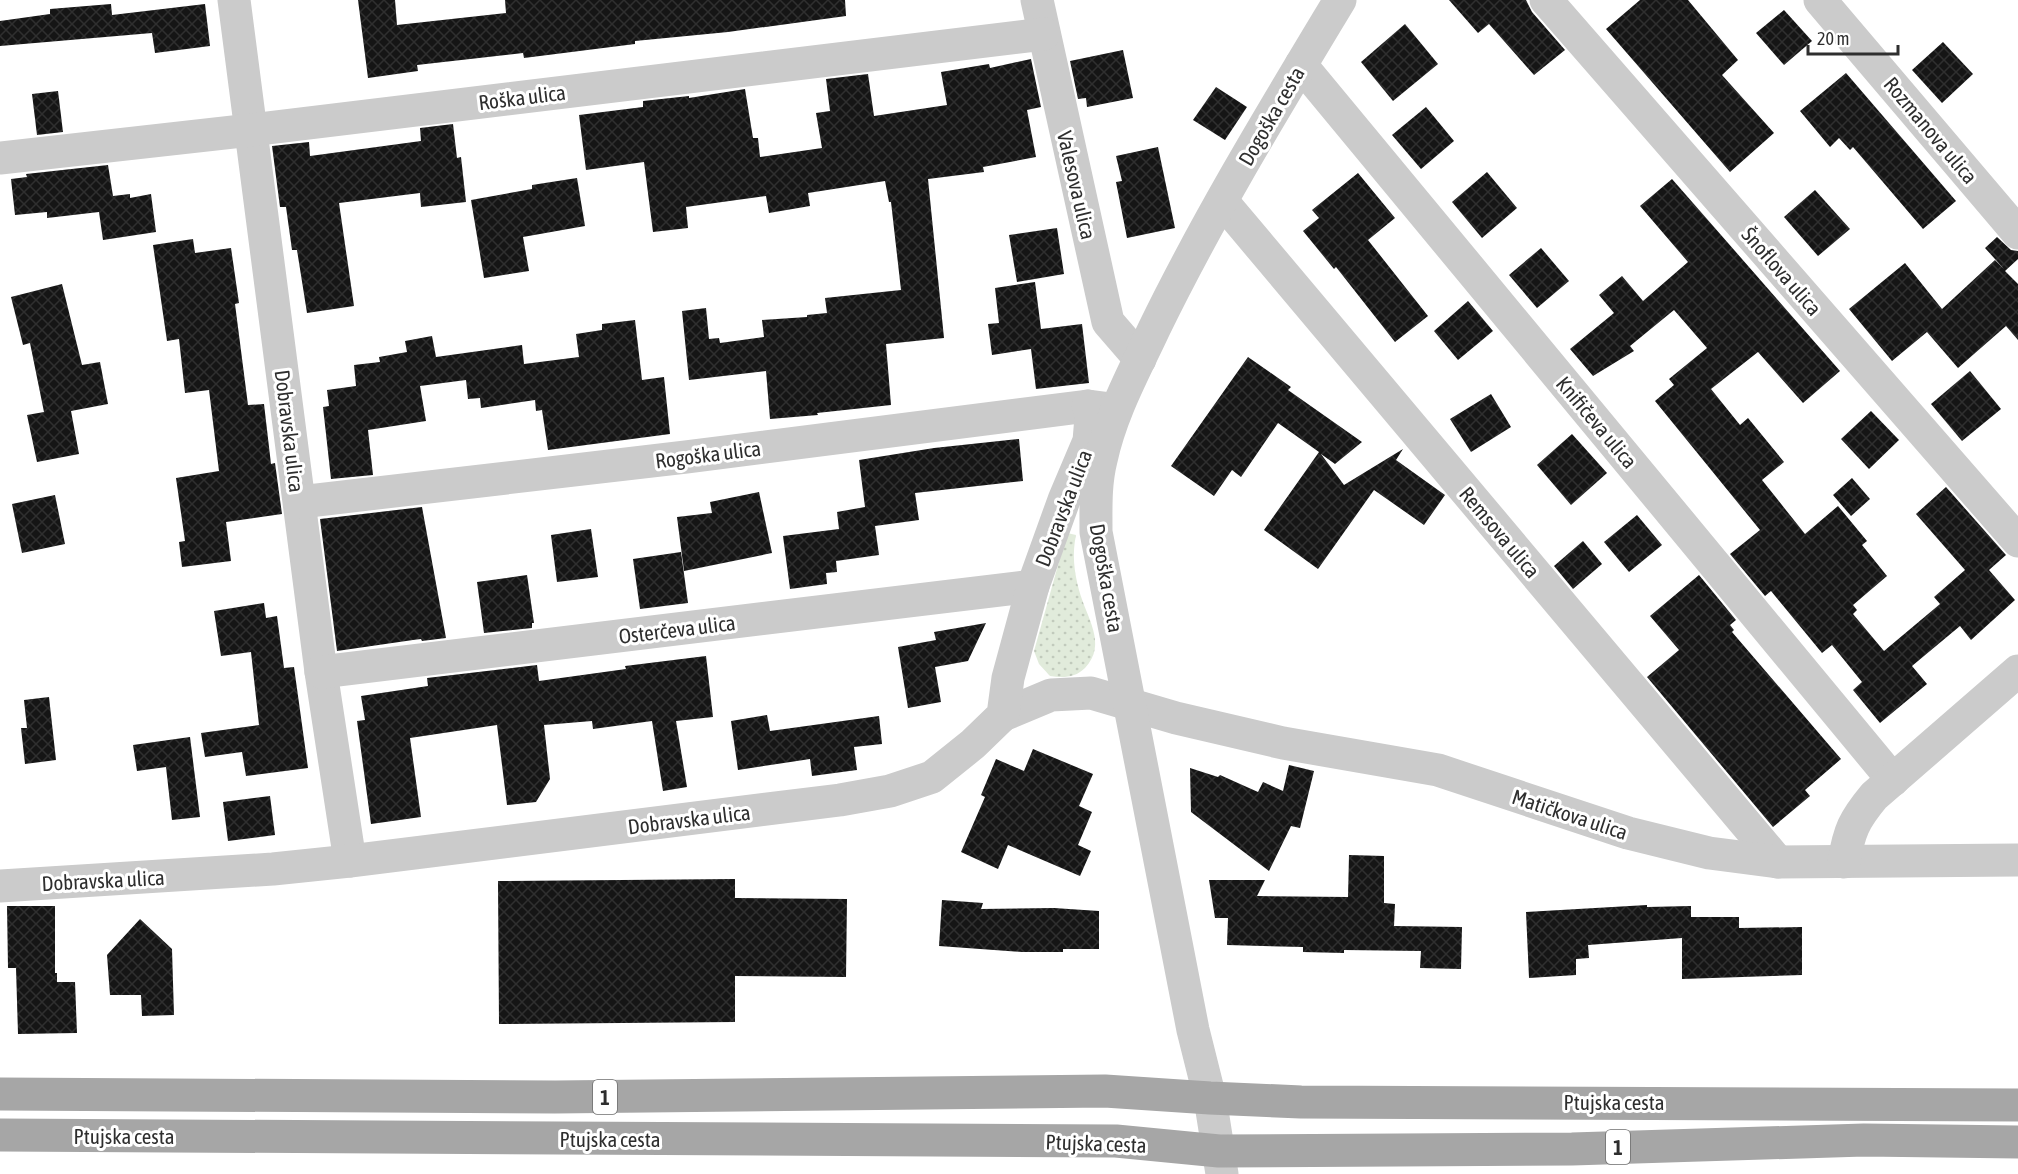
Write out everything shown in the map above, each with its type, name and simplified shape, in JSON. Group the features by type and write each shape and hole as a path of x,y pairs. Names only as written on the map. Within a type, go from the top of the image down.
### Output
{"main road":[{"name":"Ptujska cesta","path":"0,1094 555,1097 1105,1091 1210,1098 1335,1102 2018,1105"},
{"name":"Ptujska cesta","path":"0,1135 1116,1141 1221,1163 1864,1140 2018,1142"}],"street":[{"name":"Dobravska ulica","path":"234,0 321,672 350,861"},
{"name":"Valesova ulica","path":"1037,0 1108,322 1140,359"},
{"name":"Dogoška cesta","path":"1210,1098 1193,1030 1096,532 1095,498 1101,459 1102,408 1140,359 1170,297 1222,201 1340,0"},
{"name":"Šnoflova ulica","path":"1546,0 2018,542"},
{"name":"Rozmanova ulica","path":"1820,0 2018,233"},
{"name":"Roška ulica","path":"0,158 1044,34"},
{"name":"Knifičeva ulica","path":"1301,65 1893,780"},
{"name":"Remsova ulica","path":"1222,201 1778,862"},
{"name":"Dobravska ulica","path":"1003,715 1008,678 1033,586 1064,500 1089,441 1091,417 1102,408"},
{"name":"Rogoška ulica","path":"300,502 1102,408"},
{"name":"Osterčeva ulica","path":"321,672 1033,586"},
{"path":"1844,862 1848,837 1860,813 1874,796 2018,671"},
{"name":"Dobravska ulica","path":"0,886 273,869 840,800 890,791 932,777 973,744 1003,715 1051,695 1091,693 1130,706"},
{"name":"Matičkova ulica","path":"1130,706 1283,742 1438,770 1628,833 1708,853 1778,862 2018,860"},
{"path":"1210,1098 1221,1163"}],"green space":[{"path":"1067,533 1076,535 1074,556 1076,576 1093,630 1095,649 1092,659 1085,668 1073,675 1060,677 1050,676 1039,664 1034,651"}],"building":[{"path":"358,0 395,0 397,25 506,13 505,0 845,0 846,16 728,32 635,41 635,44 524,58 523,53 417,65 418,71 368,78"},
{"path":"1449,0 1526,0 1532,12 1565,50 1534,75 1489,24 1478,33"},
{"path":"1640,0 1688,0 1738,60 1722,75 1774,133 1730,172 1606,29"},
{"path":"111,4 112,15 205,4 210,46 155,53 152,33 0,46 0,21 50,14 50,9"},
{"path":"1784,10 1812,41 1784,65 1756,33"},
{"path":"1405,24 1438,64 1393,101 1361,62"},
{"path":"1943,42 1973,74 1942,103 1912,70"},
{"path":"1123,50 1133,98 1087,107 1086,98 1078,99 1070,61"},
{"path":"1031,59 1041,107 1027,110 1036,157 983,167 984,172 928,179 944,338 886,344 891,405 770,419 766,371 689,380 682,311 706,308 709,339 719,338 720,343 764,337 762,320 807,317 807,315 827,313 825,298 901,290 891,202 889,202 885,181 808,193 810,206 769,213 766,196 686,207 688,228 653,232 644,162 586,170 579,115 643,107 643,101 689,96 689,98 745,89 753,138 758,138 760,157 822,148 816,113 830,111 826,79 868,74 874,116 947,105 941,72 989,64 990,68"},
{"path":"1846,73 1956,201 1923,229 1853,147 1850,150 1839,138 1830,147 1800,111"},
{"path":"1216,87 1247,107 1225,140 1193,120"},
{"path":"58,91 63,132 37,135 32,94"},
{"path":"1426,107 1454,141 1421,169 1392,135"},
{"path":"453,124 457,158 461,157 466,202 421,207 420,193 339,203 354,306 307,313 297,250 292,250 286,207 280,207 272,146 309,142 310,156 421,141 420,128"},
{"path":"1158,147 1175,228 1127,238 1116,182 1122,181 1116,156"},
{"path":"108,165 113,196 130,194 130,198 151,194 156,232 103,240 99,212 47,218 47,212 15,215 11,179 27,177 26,174"},
{"path":"1487,172 1517,208 1482,238 1452,202"},
{"path":"1358,173 1395,218 1368,240 1428,316 1395,342 1336,267 1334,269 1303,231 1319,218 1312,210"},
{"path":"577,178 585,226 523,237 529,271 484,278 471,200 532,189 532,185"},
{"path":"1672,179 1840,371 1803,403 1758,352 1711,389 1740,425 1748,418 1784,462 1762,480 1805,534 1838,506 1867,541 1862,545 1887,576 1853,605 1857,610 1853,614 1884,651 1940,604 1934,597 1965,570 1916,514 1946,487 2006,555 1989,570 2015,600 1971,640 1960,626 1912,666 1927,684 1880,723 1853,690 1862,682 1832,645 1822,653 1771,591 1765,596 1730,554 1760,530 1655,401 1674,385 1669,379 1707,348 1674,310 1630,346 1634,351 1593,376 1570,349 1614,313 1599,295 1622,276 1643,301 1688,262 1640,206"},
{"path":"1815,190 1850,229 1818,256 1784,217"},
{"path":"1057,228 1064,274 1017,282 1009,235"},
{"path":"1997,237 2011,250 2018,251 2018,259 2005,271 2018,284 2018,340 2006,326 1958,368 1927,332 1892,361 1849,309 1905,263 1942,309 1995,260 2004,269 1985,248"},
{"path":"193,239 195,253 231,248 239,303 235,304 248,405 264,404 271,464 275,463 282,514 226,522 231,561 182,567 179,542 185,541 176,478 219,471 209,390 185,393 179,339 167,341 153,245"},
{"path":"1541,248 1569,281 1537,308 1509,275"},
{"path":"1035,282 1041,329 1082,324 1089,383 1036,389 1031,349 992,355 988,324 999,323 995,288"},
{"path":"62,284 82,365 100,362 108,404 71,411 79,454 37,462 27,415 44,412 30,343 23,345 11,297"},
{"path":"1468,301 1493,331 1458,360 1434,331"},
{"path":"635,320 642,380 664,377 670,434 548,450 542,410 536,411 535,400 481,408 480,398 468,399 466,380 420,386 426,421 368,430 373,475 331,479 323,407 329,406 327,390 356,386 354,365 380,362 379,357 407,352 405,341 432,336 436,357 522,345 524,364 579,357 576,334 602,330 602,324"},
{"path":"1248,357 1291,387 1288,390 1362,442 1335,464 1321,454 1344,485 1403,449 1396,460 1445,495 1424,525 1374,490 1318,569 1264,530 1319,452 1278,423 1241,477 1232,470 1214,496 1171,466"},
{"path":"1970,371 2001,409 1962,441 1931,404"},
{"path":"1491,394 1511,427 1471,452 1450,419"},
{"path":"1871,411 1899,440 1869,469 1841,439"},
{"path":"1572,434 1607,473 1571,505 1537,465"},
{"path":"1019,439 1023,481 915,493 919,520 875,526 879,555 836,561 837,572 826,573 827,584 790,589 783,536 839,529 837,512 865,507 859,460 934,448"},
{"path":"1852,478 1870,499 1851,516 1833,495"},
{"path":"759,492 772,553 684,571 677,517 712,513 710,502"},
{"path":"55,495 65,544 22,553 12,504"},
{"path":"422,507 446,638 422,641 421,639 337,651 320,519"},
{"path":"1637,515 1662,545 1629,572 1604,542"},
{"path":"591,529 598,577 557,582 551,535"},
{"path":"1583,541 1602,564 1573,589 1554,566"},
{"path":"681,552 688,603 640,609 633,559"},
{"path":"527,575 534,623 532,623 532,628 484,633 477,582"},
{"path":"1699,575 1736,620 1730,625 1734,630 1732,632 1841,759 1805,790 1810,796 1773,827 1647,677 1679,650 1650,616"},
{"path":"264,603 266,618 277,616 284,668 294,667 308,768 246,776 242,752 205,757 201,733 259,725 251,652 221,656 214,611"},
{"path":"986,623 968,661 935,667 941,702 908,708 898,647 936,640 934,632"},
{"path":"706,656 713,717 676,721 687,787 663,791 652,721 593,729 592,721 544,725 550,779 536,802 507,805 497,725 410,738 421,817 371,824 357,721 365,720 361,696 428,686 427,678 537,665 539,681 626,669 625,666"},
{"path":"49,697 56,760 25,764 21,728 27,728 24,700"},
{"path":"767,715 770,731 879,716 882,744 854,747 857,770 812,776 810,759 738,770 731,721"},
{"path":"190,737 200,817 172,820 166,767 137,771 133,745"},
{"path":"1033,749 1093,774 1079,806 1092,812 1078,845 1091,851 1080,876 1008,845 998,869 961,852 985,797 981,795 996,759 1024,771"},
{"path":"1289,765 1314,771 1300,828 1291,826 1269,871 1191,812 1190,768 1218,777 1220,775 1258,792 1263,782 1283,791"},
{"path":"270,796 275,835 228,841 223,802"},
{"path":"1349,855 1384,856 1384,903 1395,904 1394,926 1462,927 1461,969 1420,968 1421,951 1303,952 1303,947 1227,945 1228,918 1215,918 1209,880 1265,880 1257,896 1348,897"},
{"path":"735,879 735,898 847,899 846,977 735,976 735,1022 499,1024 498,881"},
{"path":"942,900 983,903 981,909 1054,908 1099,911 1099,949 1022,952 939,946"},
{"path":"1647,905 1647,907 1691,906 1691,917 1739,917 1739,928 1802,927 1802,975 1682,979 1682,938 1588,945 1589,958 1576,959 1576,975 1529,978 1526,912"},
{"path":"7,906 55,906 55,973 57,973 57,982 75,982 77,1033 18,1034 16,968 8,968"},
{"path":"140,919 172,949 174,1015 142,1016 141,995 110,995 107,955"}]}
